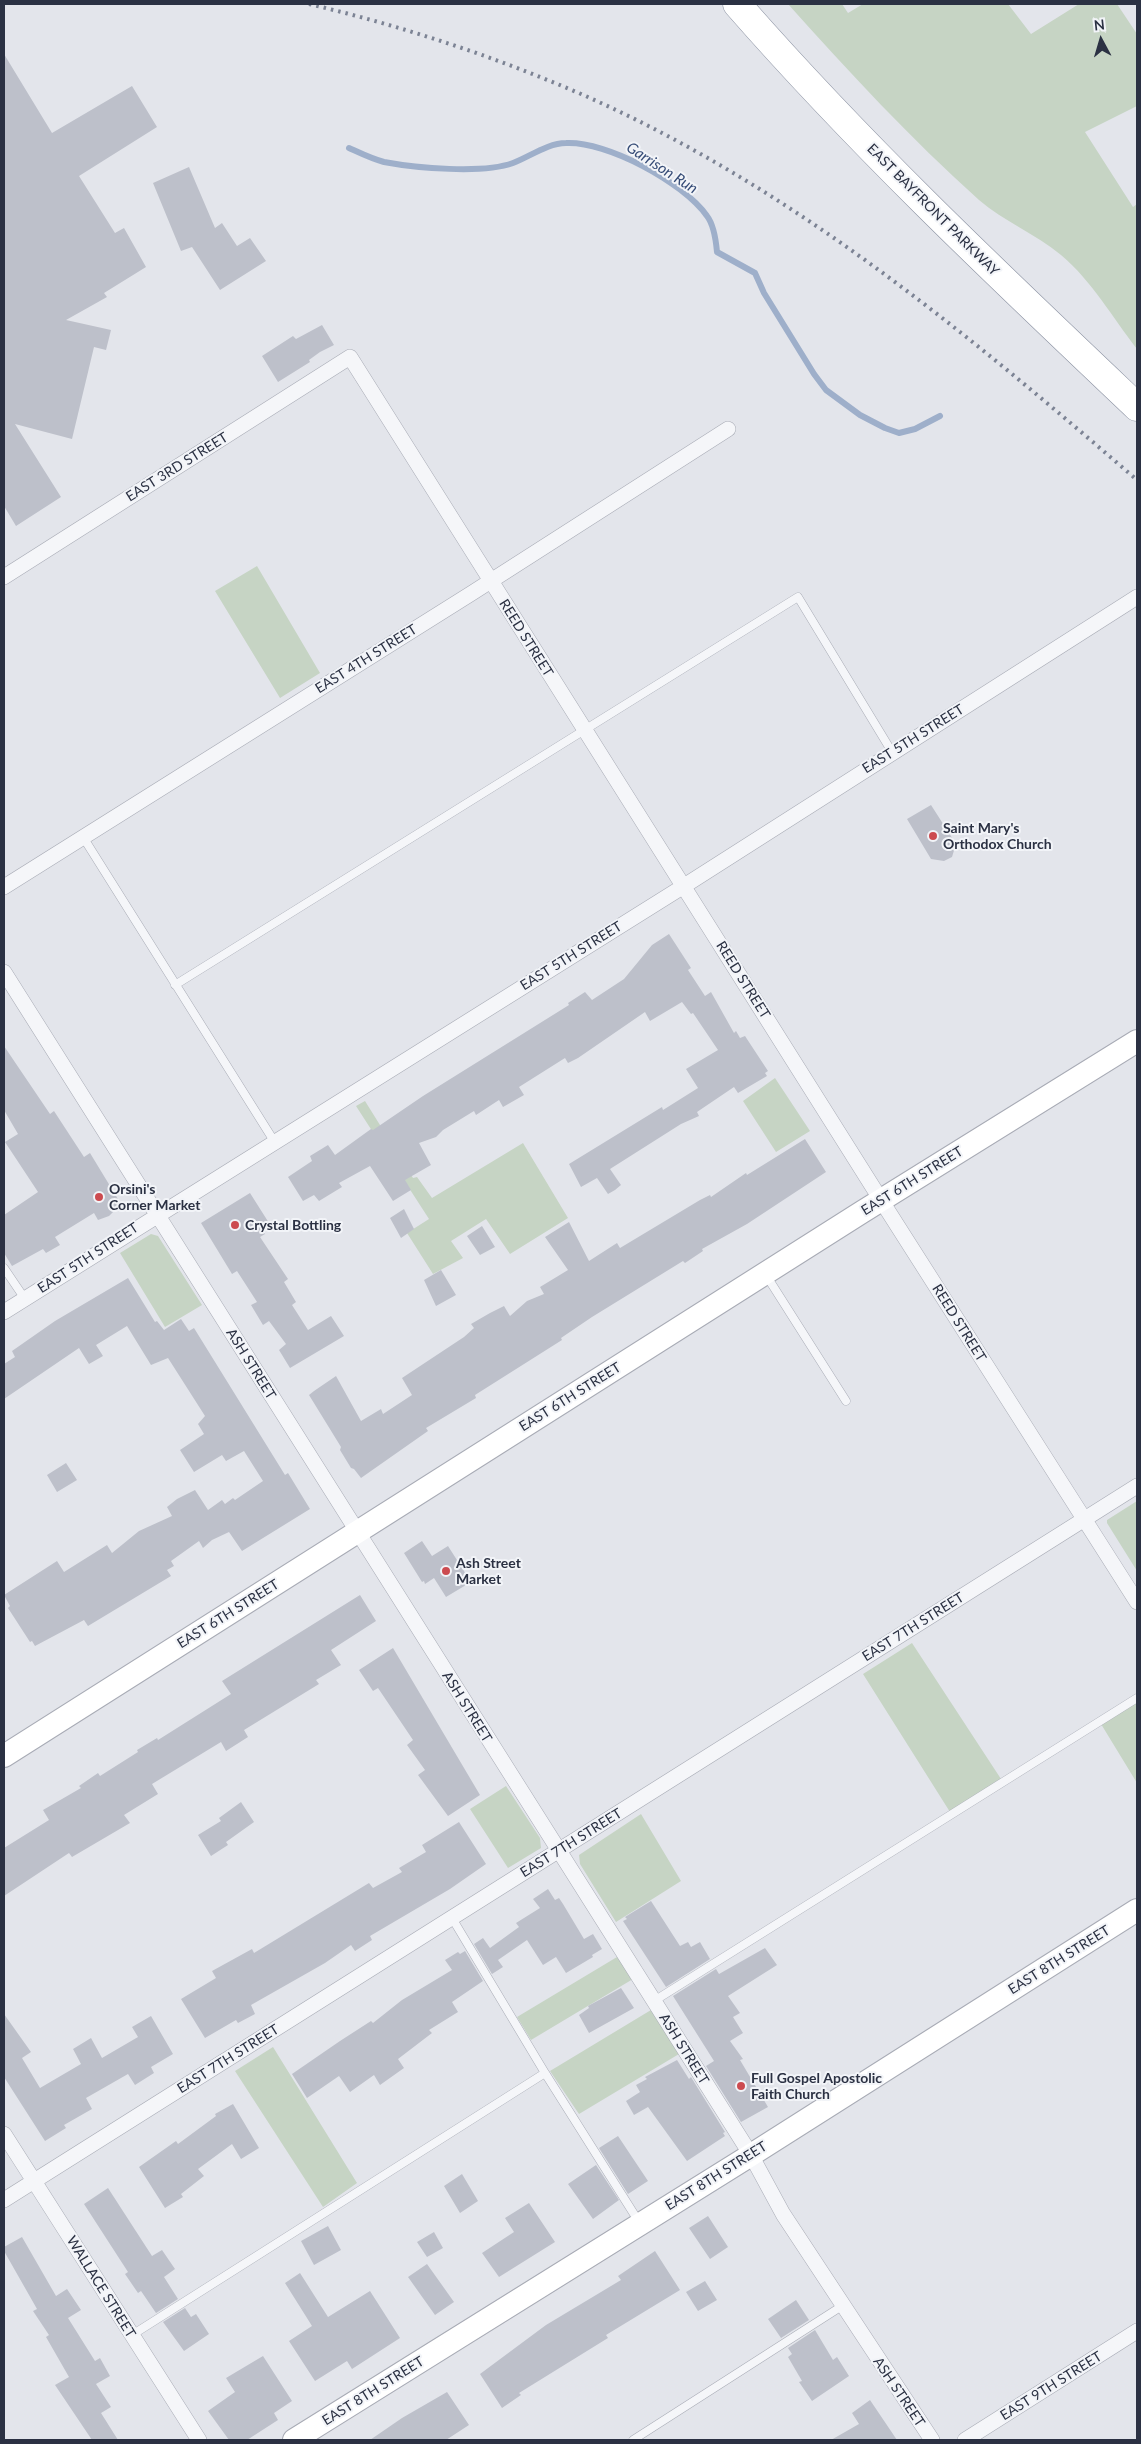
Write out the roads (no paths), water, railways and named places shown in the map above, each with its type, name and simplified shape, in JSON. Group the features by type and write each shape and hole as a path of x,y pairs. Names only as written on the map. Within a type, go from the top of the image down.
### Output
{"highway":[{"name":"EAST BAYFRONT PARKWAY","path":"737,4 770,41 965,244 1137,407"}],"main road":[{"name":"EAST 6TH STREET","path":"4,1756 881,1200 1137,1041"},
{"name":"EAST 8TH STREET","path":"294,2440 751,2155 1137,1910"}],"street":[{"name":"EAST 3RD STREET","path":"4,576 350,357"},
{"name":"REED STREET","path":"350,357 881,1200 1137,1602"},
{"name":"EAST 4TH STREET","path":"4,887 728,429"},
{"name":"EAST 5TH STREET","path":"4,1312 156,1215 684,886 1137,597"},
{"name":"ASH STREET","path":"4,972 751,2155 783,2214 932,2440"},
{"name":"EAST 7TH STREET","path":"4,2200 1137,1486"},
{"name":"WALLACE STREET","path":"4,2134 199,2440"},
{"name":"EAST 9TH STREET","path":"965,2440 1137,2331"}],"lane":[{"path":"175,985 798,597 892,752"},
{"path":"83,837 274,1142"},
{"path":"4,1268 25,1299"},
{"path":"765,1274 846,1401"},
{"path":"654,2001 1137,1698"},
{"path":"452,1918 545,2073 640,2224"},
{"path":"132,2335 545,2073"},
{"path":"633,2440 842,2306"}],"waterway":[{"name":"Garrison Run","path":"349,148 384,162 449,169 500,166 513,163 552,145 566,143 583,144 622,156 663,177 696,203 711,224 717,252 755,273 764,293 826,390 860,415 899,433 915,429 940,416"}],"railway":[{"path":"309,4 413,32 548,80 658,131 732,172 804,217 941,317 1008,370 1137,480"}],"place":[{"name":"Saint Mary's Orthodox Church","path":"933,836"},
{"name":"Orsini's Corner Market","path":"99,1197"},
{"name":"Crystal Bottling","path":"235,1225"},
{"name":"Ash Street Market","path":"446,1571"},
{"name":"Full Gospel Apostolic Faith Church","path":"741,2086"}]}
